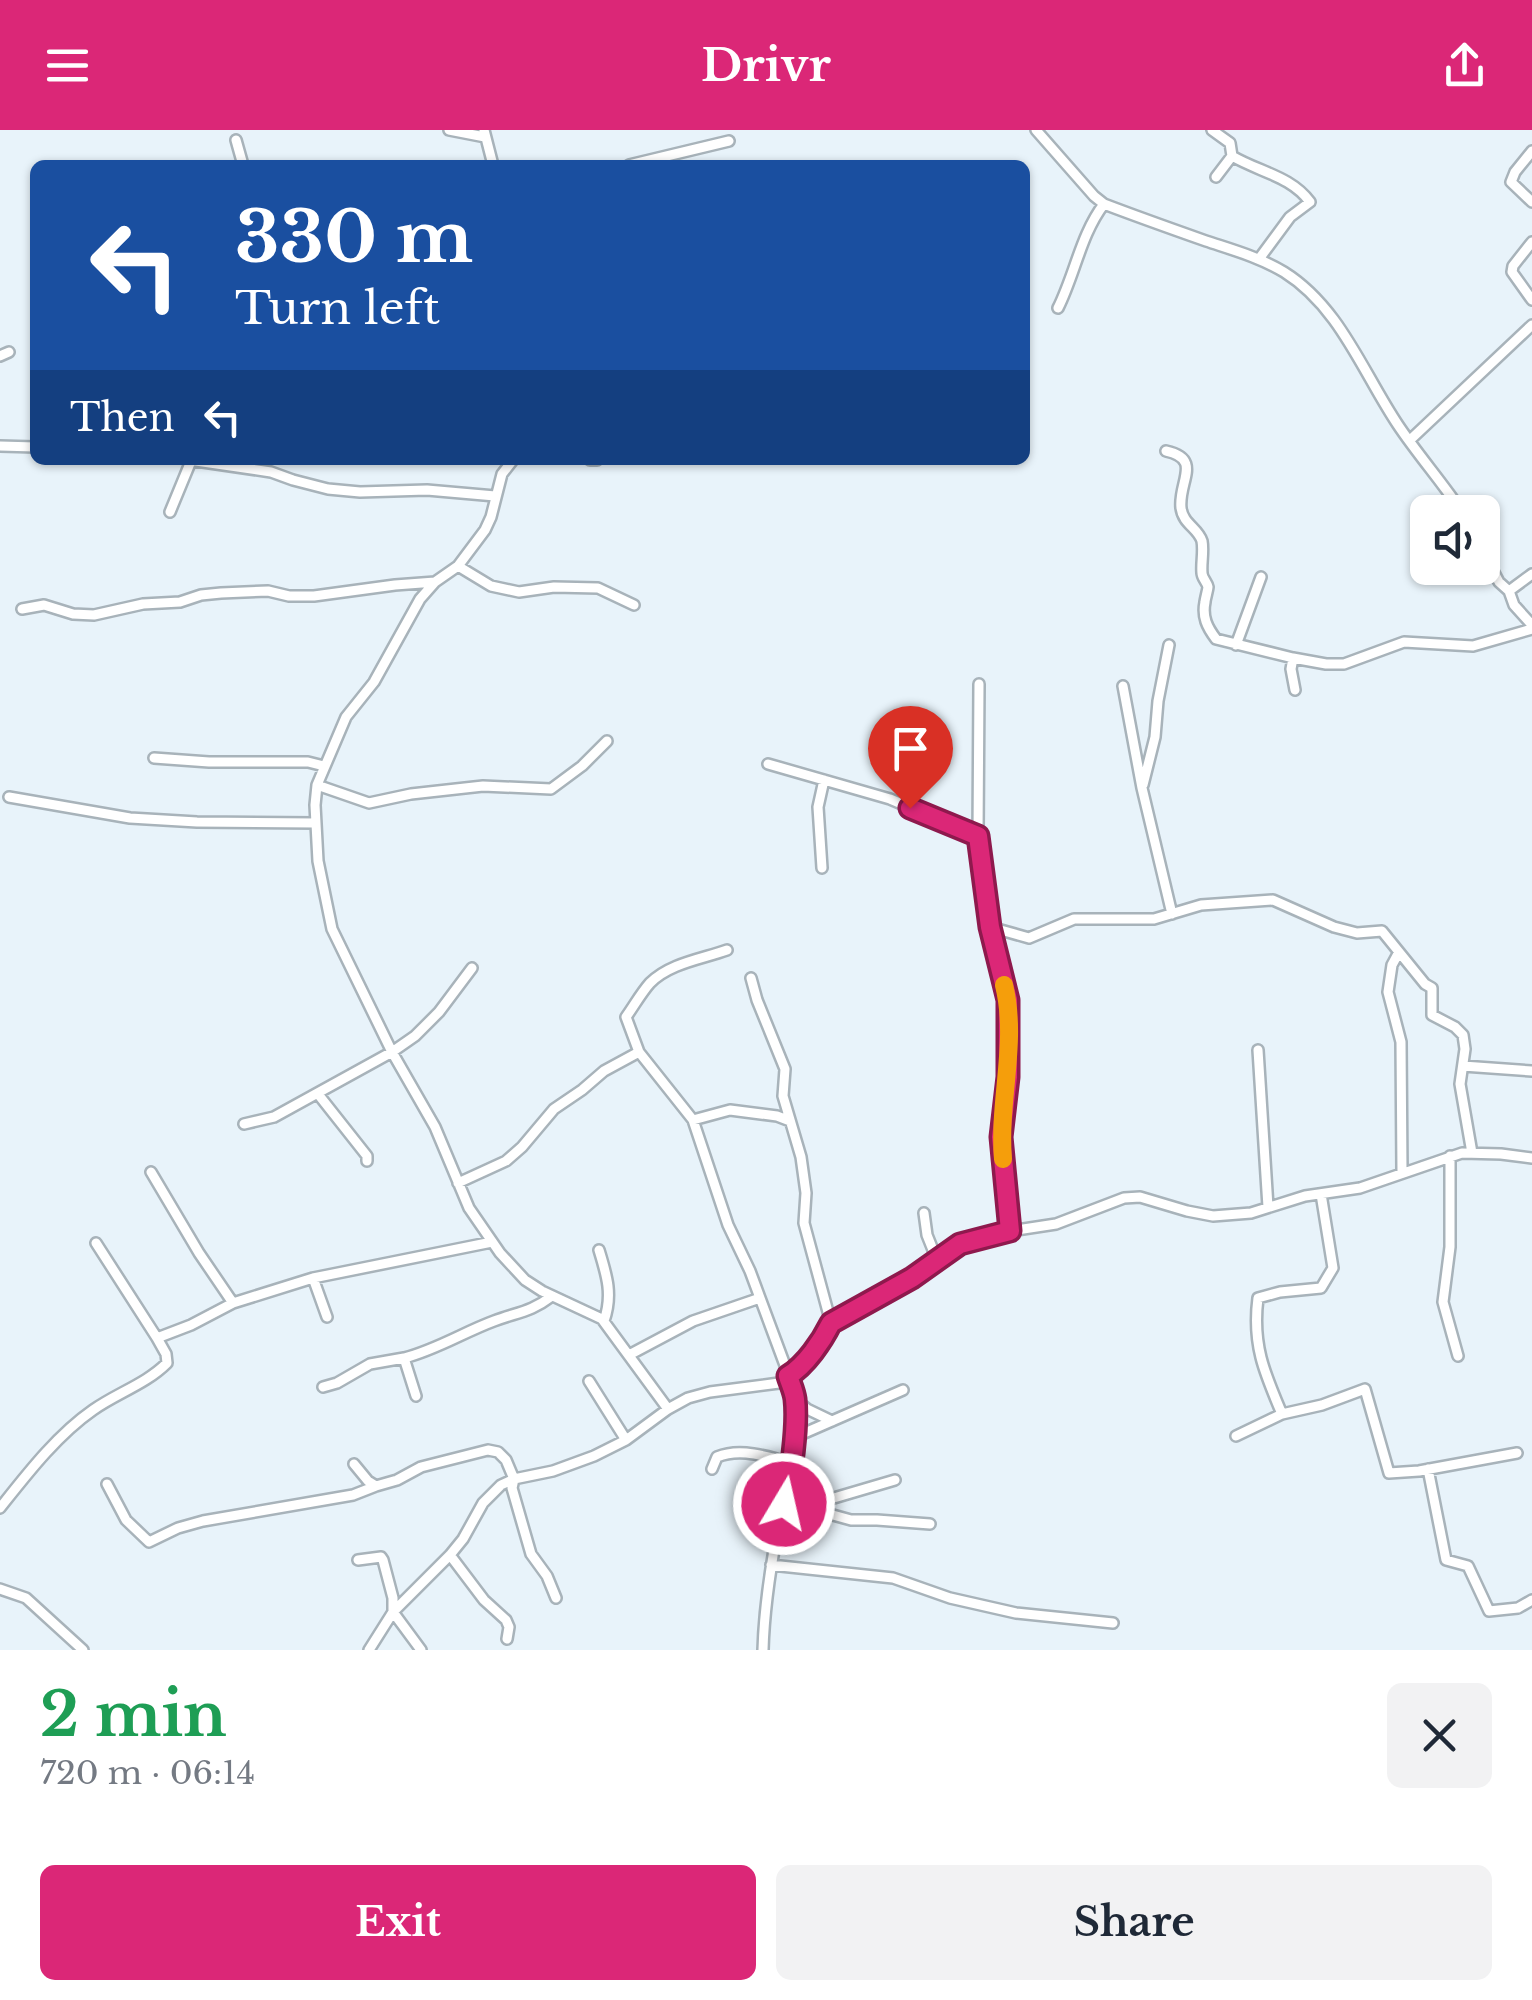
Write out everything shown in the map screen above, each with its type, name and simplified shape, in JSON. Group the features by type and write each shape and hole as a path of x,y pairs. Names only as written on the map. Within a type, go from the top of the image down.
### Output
{"street":[{"path":"449,130 485,133 492,160"},
{"path":"1036,130 1104,204 1259,259 1314,295 1450,495"},
{"path":"1212,130 1230,143 1232,156 1216,177"},
{"path":"236,140 242,160"},
{"path":"651,160 729,141"},
{"path":"1532,151 1513,174 1512,182 1532,202"},
{"path":"1232,156 1288,181 1310,202 1290,217 1259,259"},
{"path":"1058,308 1087,234 1104,204"},
{"path":"1532,242 1512,272 1532,300"},
{"path":"1410,440 1532,325"},
{"path":"0,446 30,447"},
{"path":"1166,451 1178,454 1188,466 1181,511 1202,541 1202,575 1208,586 1204,617 1216,638 1336,665 1404,642 1473,646 1532,627 1500,583"},
{"path":"170,512 188,465"},
{"path":"219,465 360,492 427,490 496,496"},
{"path":"510,465 502,474 485,530 458,566 435,582 420,599 374,682 346,717 317,785 318,861 332,929 392,1052 435,1127 468,1208 525,1280 604,1321 668,1409"},
{"path":"458,566 492,586 518,592 598,588 634,605"},
{"path":"1508,591 1532,574"},
{"path":"1236,645 1261,577"},
{"path":"22,609 44,605 73,614 94,615 221,593 268,590 289,596 314,596 435,582"},
{"path":"1142,788 1169,645"},
{"path":"1292,658 1295,690"},
{"path":"980,684 978,836 990,927 1008,1000 1008,1077 1001,1137 1010,1231"},
{"path":"1123,686 1172,914"},
{"path":"317,785 368,803 483,786 551,789 607,741"},
{"path":"154,758 308,762 324,766"},
{"path":"768,764 890,799 978,836"},
{"path":"822,868 818,807 824,780"},
{"path":"9,797 130,818 316,824"},
{"path":"990,927 1029,938 1074,920 1154,919 1201,905 1273,900 1334,927 1356,933 1382,930 1432,988 1432,1015 1463,1035 1466,1048 1460,1084 1472,1152"},
{"path":"727,950 677,966 648,984 626,1018 639,1052 693,1120 728,1225 760,1298 795,1399 788,1488 771,1565 763,1650"},
{"path":"1400,952 1392,965 1388,992 1400,1042 1402,1172"},
{"path":"244,1124 274,1118 392,1052 439,1012 472,968"},
{"path":"751,978 756,1000 785,1069 783,1096 801,1156 806,1193 804,1223 831,1323"},
{"path":"1258,1050 1268,1207"},
{"path":"458,1183 506,1161 554,1109 604,1071 639,1052"},
{"path":"1464,1066 1532,1072"},
{"path":"318,1094 367,1156 366,1161"},
{"path":"693,1120 730,1110 790,1121"},
{"path":"369,1650 393,1612 450,1555 483,1503 501,1484 594,1456 626,1440 688,1398 779,1383 796,1370 831,1323 912,1278 960,1244 1056,1224 1133,1197 1213,1216 1251,1212 1360,1188 1472,1152 1532,1158"},
{"path":"1450,1156 1450,1247 1442,1302 1458,1356"},
{"path":"151,1172 234,1303"},
{"path":"1282,1414 1261,1366 1255,1320 1258,1298 1320,1288 1332,1268 1321,1194"},
{"path":"924,1214 938,1260"},
{"path":"157,1338 234,1303 313,1278 492,1242"},
{"path":"0,1508 53,1446 92,1411 167,1363 157,1338 96,1243"},
{"path":"599,1250 610,1292 604,1321"},
{"path":"313,1278 327,1317"},
{"path":"323,1388 370,1364 404,1358 529,1311 552,1296"},
{"path":"629,1356 693,1321 760,1298"},
{"path":"404,1358 416,1396"},
{"path":"589,1381 626,1440"},
{"path":"1236,1436 1282,1414 1365,1389 1389,1473 1428,1470 1516,1453"},
{"path":"794,1438 903,1390"},
{"path":"795,1399 832,1421"},
{"path":"106,1484 126,1520 149,1542 178,1528 203,1522 353,1494 421,1468 488,1450 503,1455 514,1479 512,1488 531,1554 547,1576 556,1598"},
{"path":"712,1469 717,1457 733,1452 790,1462"},
{"path":"354,1464 376,1486"},
{"path":"1428,1470 1446,1560 1468,1566 1489,1611 1518,1608 1532,1600"},
{"path":"794,1499 827,1500 895,1480"},
{"path":"788,1488 794,1499 851,1520 930,1524"},
{"path":"450,1555 484,1600 506,1620 507,1639"},
{"path":"358,1560 375,1556 384,1560 393,1612 421,1650"},
{"path":"771,1565 893,1578 950,1598 1016,1614 1113,1623"},
{"path":"0,1589 26,1598 83,1650"}],"slow traffic":[{"path":"1003,1159 1001,1137 1008,1077 1008,1000 1004,985"}],"route":[{"path":"784,1504 794,1438 795,1399 788,1376 831,1323 912,1278 960,1244 1010,1231 1001,1137 1008,1077 1008,1000 990,927 978,836 910,808"}]}
